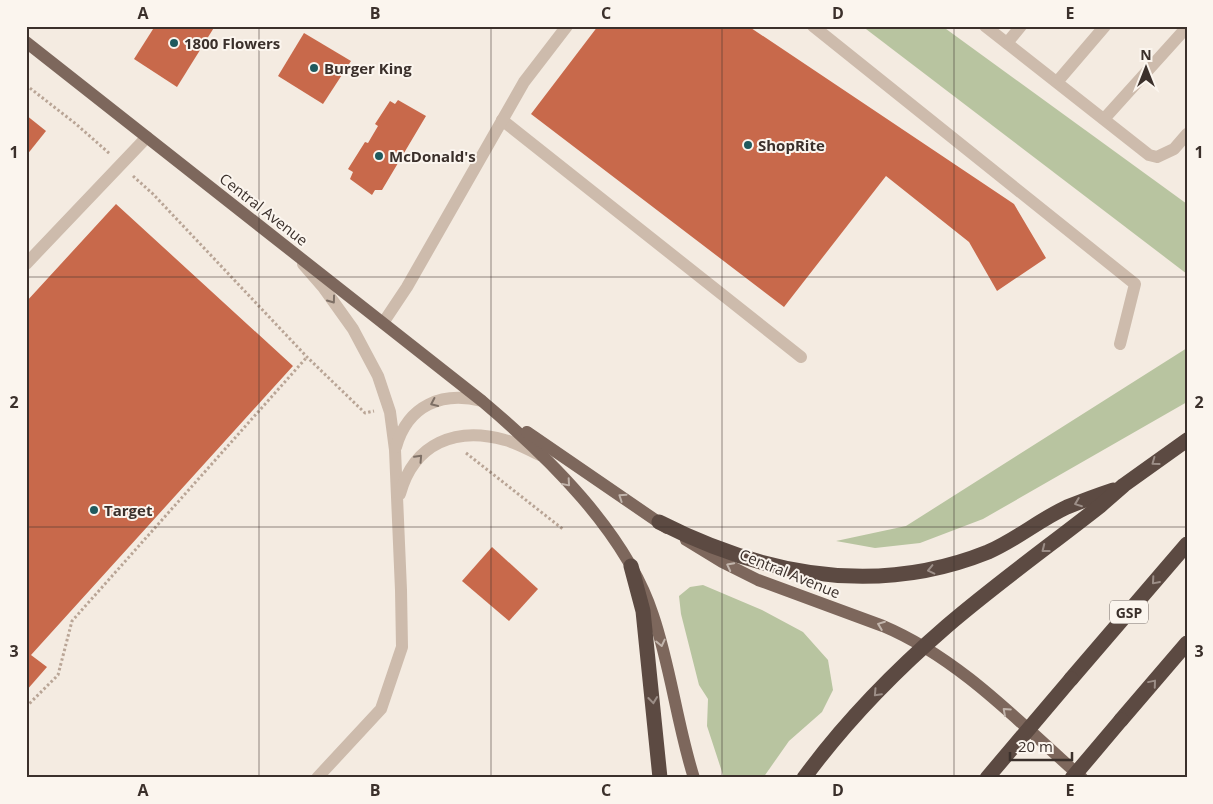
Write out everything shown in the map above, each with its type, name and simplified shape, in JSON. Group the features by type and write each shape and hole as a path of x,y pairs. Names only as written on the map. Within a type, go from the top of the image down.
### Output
{"highway":[{"path":"804,778 857,715 925,646 1124,485 1187,440"},
{"path":"659,522 720,550 784,568 844,576 899,575 932,570 989,551 1023,534 1066,508 1124,485"},
{"name":"GSP","path":"987,778 1187,544"},
{"path":"631,566 644,612 660,778"},
{"path":"1072,778 1187,643"}],"main road":[{"name":"Central Avenue","path":"26,42 482,400 659,522 722,562 752,577 883,626 925,646 982,689 1082,778"},
{"name":"Central Avenue","path":"482,400 544,457 598,519 631,566 647,598 660,636 694,778"}],"lane":[{"path":"383,323 407,287 524,82 567,26"},
{"path":"813,26 1135,284 1120,344"},
{"path":"985,26 1149,155 1158,157 1174,149 1187,134"},
{"path":"1007,43 1020,26"},
{"path":"1057,82 1105,26"},
{"path":"1104,120 1187,27"},
{"path":"502,120 801,357"},
{"path":"26,264 147,137"},
{"path":"290,250 328,294 353,329 378,376 390,412 395,450 398,501 402,646 381,709 317,778"},
{"path":"395,450 402,432 419,410 443,398 456,397 482,400"},
{"path":"398,501 406,476 419,457 441,441 470,435 487,436 506,440 544,457"}],"path":[{"path":"26,85 76,124 153,194 307,357 72,621 58,675 26,707"}],"green space":[{"path":"862,26 942,26 1187,204 1187,274"},
{"path":"1187,348 1187,402 983,519 920,543 875,548 836,541 906,526"},
{"path":"703,585 762,610 803,632 828,660 833,690 822,712 789,741 763,778 724,778 707,726 708,699 699,685 681,614 679,596 690,587"}],"building":[{"name":"1800 Flowers","path":"155,26 215,26 177,87 134,59"},
{"name":"ShopRite","path":"598,26 748,26 1014,204 1046,258 997,291 969,242 886,176 784,307 531,114"},
{"name":"Burger King","path":"304,33 351,61 323,104 278,76"},
{"name":"McDonald's","path":"398,100 426,116 382,190 375,190 372,195 350,179 353,172 348,169 365,142 368,143 378,126 375,124 390,101 395,104"},
{"path":"26,115 46,131 26,156"},
{"name":"Target","path":"116,204 293,366 31,655 47,667 26,691 26,302"},
{"path":"492,547 538,589 509,621 462,581"}],"place":[{"name":"1800 Flowers","path":"174,43"},
{"name":"Burger King","path":"314,68"},
{"name":"ShopRite","path":"748,145"},
{"name":"McDonald's","path":"379,156"},
{"name":"Target","path":"94,510"}]}
